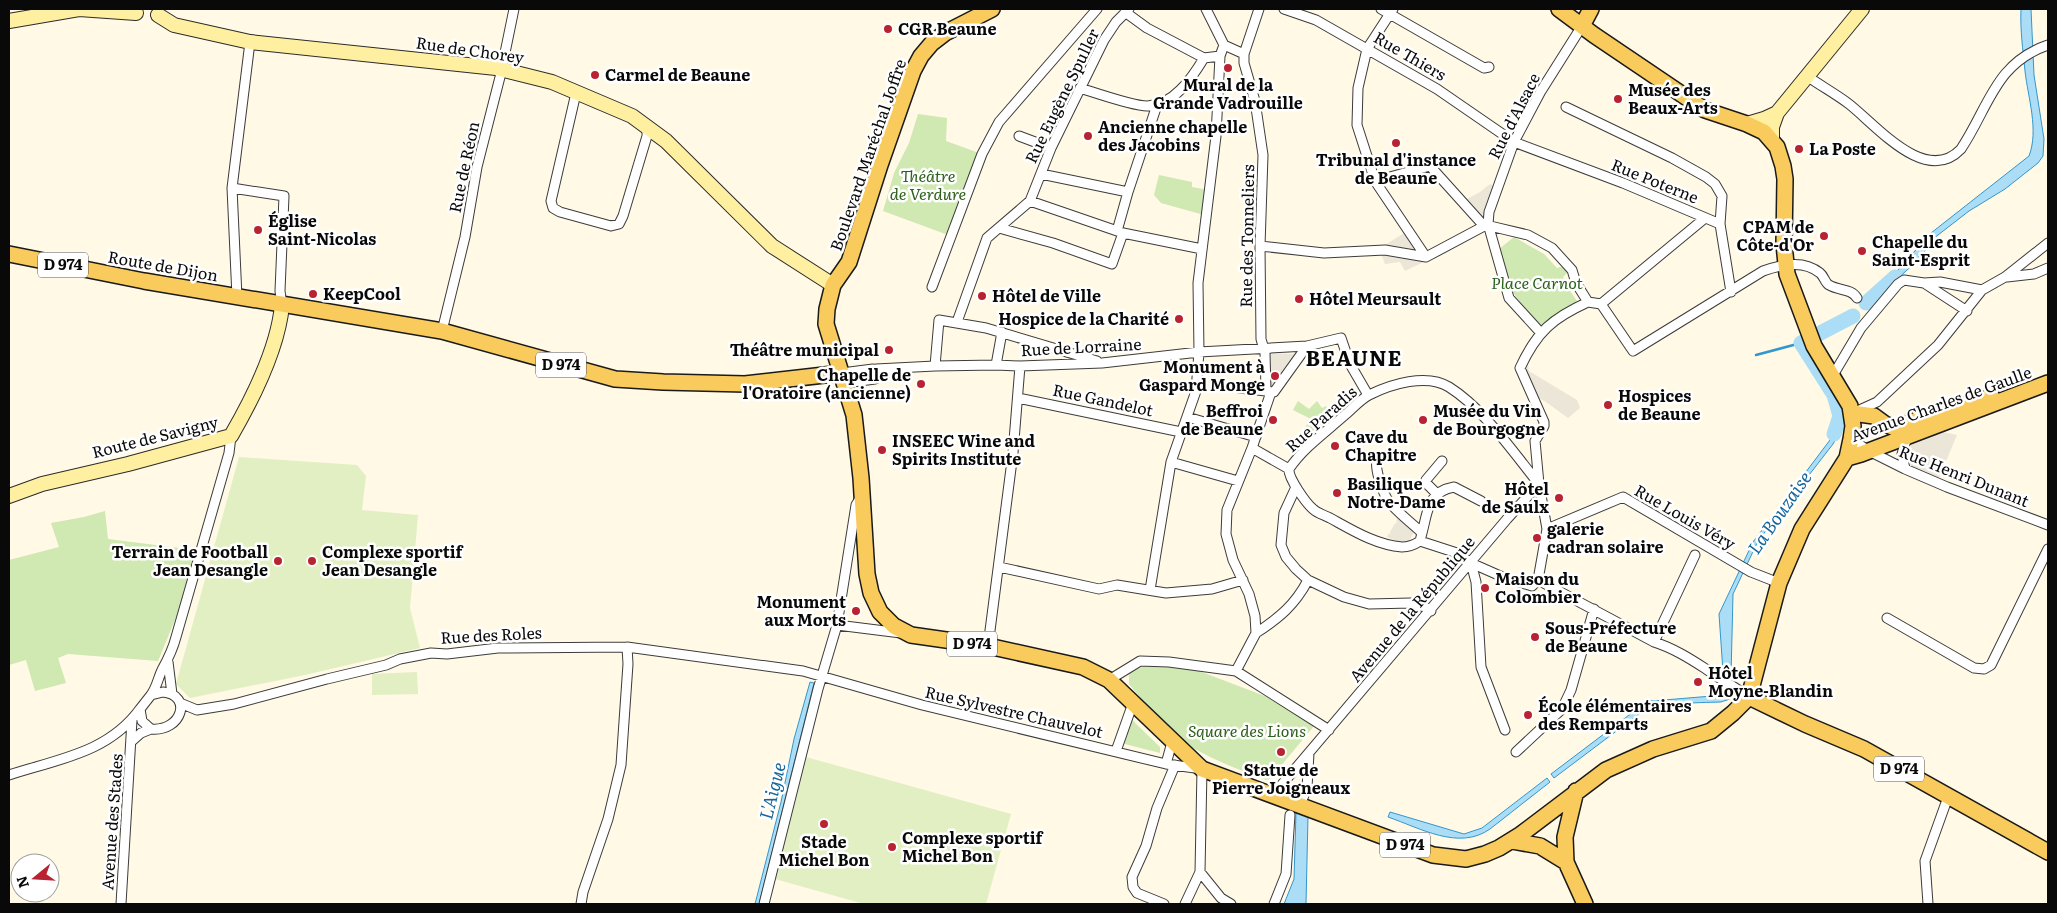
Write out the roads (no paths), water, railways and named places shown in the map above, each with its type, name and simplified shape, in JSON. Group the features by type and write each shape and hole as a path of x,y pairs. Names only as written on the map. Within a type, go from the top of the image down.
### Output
{"main road":[{"name":"Boulevard Maréchal Joffre","path":"839,380 826,324 827,310 833,285 849,262 913,71 921,56 932,43 945,33 992,9"},
{"path":"1559,9 1705,110 1747,124 1764,132 1772,139 1777,146 1783,166 1786,269 1804,325 1852,413 1852,439 1847,458 1802,529 1779,583 1749,696"},
{"path":"1582,26 1591,9"},
{"name":"Route de Dijon","path":"9,254 282,305"},
{"name":"D 974","path":"282,305 442,332 615,379 744,384 812,377 839,380 851,404 855,426 869,584 880,624 894,626 911,634 988,646 1082,667 1109,680 1202,769 1273,795 1295,810 1405,845 1445,857 1459,859 1474,857 1499,848 1512,841 1598,774 1623,761 1711,731 1722,723 1749,696 1806,724 1864,749 2048,852"},
{"path":"812,377 826,363 826,324"},
{"name":"Avenue Charles de Gaulle","path":"1847,458 1869,452 1889,443 1939,412 2014,391 2048,378"},
{"name":"Avenue Charles de Gaulle","path":"1905,432 1999,403 2048,383"},
{"path":"1852,413 1874,416 1890,427 1905,432"},
{"path":"1576,791 1565,836 1566,862 1585,904"},
{"path":"1512,841 1540,846 1566,862"}],"street":[{"path":"9,21 79,9 136,11 142,18 148,19 160,12"},
{"name":"Rue de Réon","path":"442,332 465,237 477,167 514,9"},
{"path":"932,287 982,154 998,122 1097,9"},
{"path":"1206,9 1224,44 1244,54 1259,9"},
{"name":"Rue Thiers","path":"1284,9 1316,20 1437,88 1514,142"},
{"path":"1381,9 1391,11 1484,68 1489,68"},
{"path":"1772,139 1772,127 1777,113 1862,9"},
{"path":"1127,10 1147,28 1204,58 1220,56"},
{"name":"Rue Eugène Spuller","path":"1030,201 1051,148 1104,40 1127,10"},
{"path":"1391,11 1367,50 1358,88 1357,125 1375,181 1426,257"},
{"name":"Rue de Chorey","path":"160,12 174,25 250,42 501,69 552,82 632,116 666,141 772,246 833,285"},
{"name":"Rue d'Alsace","path":"1487,225 1493,197 1514,142 1541,92 1582,26"},
{"path":"237,297 232,188 250,42"},
{"path":"1150,590 1171,462 1196,391 1199,352 1198,284 1216,136 1220,56 1224,44"},
{"path":"1808,76 1848,103 1910,154 1928,161 1942,161 1955,156 1961,149 1994,89 2004,75 2019,60 2048,45"},
{"name":"Rue des Tonneliers","path":"1244,54 1255,101 1263,154 1260,246 1261,339 1264,347 1268,392"},
{"path":"1080,88 1145,107 1157,105 1179,91 1193,76 1204,58"},
{"path":"576,93 551,201 556,210 611,226 619,224 623,216 648,128"},
{"path":"999,228 1053,243 1112,264 1128,192 1157,105"},
{"path":"1566,107 1706,176 1715,184 1722,196 1720,224 1731,292"},
{"path":"1747,124 1777,113"},
{"path":"1020,136 1051,148"},
{"name":"Rue Poterne","path":"1514,142 1623,183 1720,224"},
{"path":"1375,181 1430,166 1487,225 1509,298 1540,332"},
{"path":"1041,174 1128,192"},
{"path":"232,188 284,196 280,291 282,305"},
{"path":"956,322 987,238 1030,201 1120,232 1202,249"},
{"path":"1601,304 1705,218"},
{"path":"1260,246 1324,253 1385,250 1426,257 1487,225 1528,235 1552,248 1572,270 1576,283 1588,302"},
{"path":"1852,413 1877,402 1938,345 1982,290 2005,277 2048,243"},
{"path":"1378,457 1375,462 1376,468 1387,499 1421,537 1457,553 1471,564 1505,578 1532,586 1538,580 1547,529 1539,484 1535,441 1544,426 1544,422 1520,368 1540,332 1570,310 1588,302 1601,304 1633,351 1763,271 1804,265 1820,273 1828,285 1854,293 1857,298"},
{"path":"2005,277 2034,274 2048,268"},
{"path":"1832,377 1861,328 1898,284 1904,280 1940,282 1982,290"},
{"path":"1924,282 1967,311"},
{"name":"Route de Savigny","path":"9,496 42,484 118,467 231,436 259,380 280,322 282,305"},
{"path":"935,366 939,320 1002,332 1102,363"},
{"path":"996,364 1002,332"},
{"name":"Rue de Lorraine","path":"839,380 875,369 996,364 1020,366 1102,363 1199,352 1307,346 1341,338 1350,364 1368,396"},
{"path":"1239,388 1274,392 1307,346"},
{"path":"988,646 1000,567 1020,366"},
{"name":"Rue de Lorraine","path":"839,380 876,379 900,368"},
{"name":"Rue Paradis","path":"1289,469 1299,455 1368,396 1388,388 1433,380 1449,387 1478,411 1539,484"},
{"path":"1256,634 1255,616 1243,580 1233,560 1226,534 1227,510 1256,437 1268,392"},
{"name":"Rue Gandelot","path":"1018,398 1181,432"},
{"path":"1187,417 1256,437"},
{"path":"1905,432 1902,454 1905,469"},
{"path":"9,774 97,746 114,736 132,720 156,689 162,670 168,662 229,453 231,436"},
{"name":"Rue Henri Dunant","path":"1852,439 1869,452 1905,469 1954,490 2048,525"},
{"path":"1885,460 1889,443"},
{"path":"1252,448 1289,469 1296,487 1313,509 1362,536 1403,547 1413,545 1421,537 1432,498 1436,493 1454,487 1481,501"},
{"path":"1436,493 1427,484 1426,480 1442,460"},
{"path":"1171,462 1238,481"},
{"name":"Avenue de la République","path":"1273,795 1471,564 1507,519 1539,484"},
{"path":"1296,487 1284,512 1281,545 1286,557 1296,569 1308,580 1344,597 1369,604 1411,603 1425,607 1430,611"},
{"path":"764,904 822,676 837,625 856,505 862,495"},
{"name":"Rue Louis Véry","path":"1547,529 1623,498 1751,572 1779,583"},
{"path":"1887,618 1974,668 1984,669 1991,665 2048,549"},
{"path":"1654,642 1695,555"},
{"path":"1471,564 1476,582 1481,667 1505,730"},
{"path":"1000,567 1099,589 1117,585 1166,593 1212,589 1243,580"},
{"path":"1236,671 1256,634 1282,616 1308,580"},
{"path":"1538,580 1594,608 1654,642 1665,645 1696,662 1749,696"},
{"path":"1516,752 1562,709 1571,690 1594,608"},
{"path":"837,625 880,624"},
{"name":"Rue des Roles","path":"180,703 197,710 234,704 327,679 386,666 400,659 431,653 447,654 498,648 627,648 803,671 822,676"},
{"path":"582,904 583,892 613,803 621,766 628,673 627,648"},
{"path":"140,709 142,721 151,729 162,728 176,722 181,710 180,703 172,694 168,662"},
{"path":"1109,680 1140,662 1169,662 1236,671 1329,730"},
{"name":"Rue Sylvestre Chauvelot","path":"822,676 922,705 1171,765 1202,769"},
{"path":"151,695 163,692 172,694"},
{"path":"1116,752 1133,702"},
{"name":"Avenue des Stades","path":"121,904 132,720"},
{"name":"Avenue des Stades","path":"132,742 141,733 151,729"},
{"path":"1164,904 1137,893 1133,887 1132,877 1146,846 1171,765 1172,742"},
{"path":"1274,904 1286,874 1295,810 1306,788 1309,753"},
{"path":"1185,904 1200,872 1202,769"},
{"path":"1928,904 1925,861 1948,797"},
{"path":"1200,872 1221,898 1231,904"}],"water":[{"path":"2021,9 2031,9 2034,75 2044,139 2043,156 2038,163 2005,189 1969,211 1929,242 1922,257 1919,256 1916,262 1885,290 1880,290 1931,233 2029,156 2032,146 2033,125 2025,71"},
{"path":"1851,314 1855,318 1819,340 1815,333"},
{"path":"1842,416 1840,432 1833,444 1758,541 1733,594 1731,676 1734,693 1730,699 1721,702 1669,705 1639,714 1554,778 1551,774 1637,709 1647,699 1652,701 1724,695 1728,688 1727,674 1723,672 1719,614 1753,542 1830,440 1838,417"},
{"path":"810,682 814,683 759,904 755,904 781,802 794,739"},
{"path":"1547,778 1550,782 1490,829 1478,835 1453,838 1426,831 1388,817 1390,812 1464,834 1482,828"},
{"path":"1296,812 1308,816 1306,904 1284,904 1294,879"}],"waterway":[{"name":"La Bouzaise","path":"1866,303 1895,277"},
{"name":"La Bouzaise","path":"1834,434 1840,416 1834,395 1801,343 1853,316"},
{"path":"1756,355 1801,343"}],"place":[{"name":"CGR Beaune","path":"888,29"},
{"name":"Mural de la Grande Vadrouille","path":"1228,68"},
{"name":"Carmel de Beaune","path":"595,75"},
{"name":"Musée des Beaux-Arts","path":"1618,99"},
{"name":"Ancienne chapelle des Jacobins","path":"1088,136"},
{"name":"Tribunal d'instance de Beaune","path":"1396,143"},
{"name":"La Poste","path":"1799,149"},
{"name":"Église Saint-Nicolas","path":"258,230"},
{"name":"CPAM de Côte-d'Or","path":"1824,236"},
{"name":"Chapelle du Saint-Esprit","path":"1862,251"},
{"name":"KeepCool","path":"313,294"},
{"name":"Hôtel de Ville","path":"982,296"},
{"name":"Hôtel Meursault","path":"1299,299"},
{"name":"Hospice de la Charité","path":"1179,319"},
{"name":"Théâtre municipal","path":"889,350"},
{"name":"Monument à Gaspard Monge","path":"1275,376"},
{"name":"Chapelle de l'Oratoire (ancienne)","path":"921,384"},
{"name":"Hospices de Beaune","path":"1608,405"},
{"name":"Beffroi de Beaune","path":"1273,420"},
{"name":"Musée du Vin de Bourgogne","path":"1423,420"},
{"name":"Cave du Chapitre","path":"1335,446"},
{"name":"INSEEC Wine and Spirits Institute","path":"882,450"},
{"name":"Basilique Notre-Dame","path":"1337,493"},
{"name":"Hôtel de Saulx","path":"1559,498"},
{"name":"galerie cadran solaire","path":"1537,538"},
{"name":"Terrain de Football Jean Desangle","path":"278,561"},
{"name":"Complexe sportif Jean Desangle","path":"312,561"},
{"name":"Maison du Colombier","path":"1485,588"},
{"name":"Monument aux Morts","path":"856,611"},
{"name":"Sous-Préfecture de Beaune","path":"1535,637"},
{"name":"Hôtel Moyne-Blandin","path":"1698,682"},
{"name":"École élémentaires des Remparts","path":"1528,715"},
{"name":"Statue de Pierre Joigneaux","path":"1281,752"},
{"name":"Stade Michel Bon","path":"824,824"},
{"name":"Complexe sportif Michel Bon","path":"892,847"}],"district":[{"name":"BEAUNE","path":"1354,359"}],"park label":[{"name":"Théâtre de Verdure","path":"928,185"},
{"name":"Place Carnot","path":"1537,283"},
{"name":"Square des Lions","path":"1247,731"}],"water label":[{"name":"L'Aigue","path":"773,791"}]}
